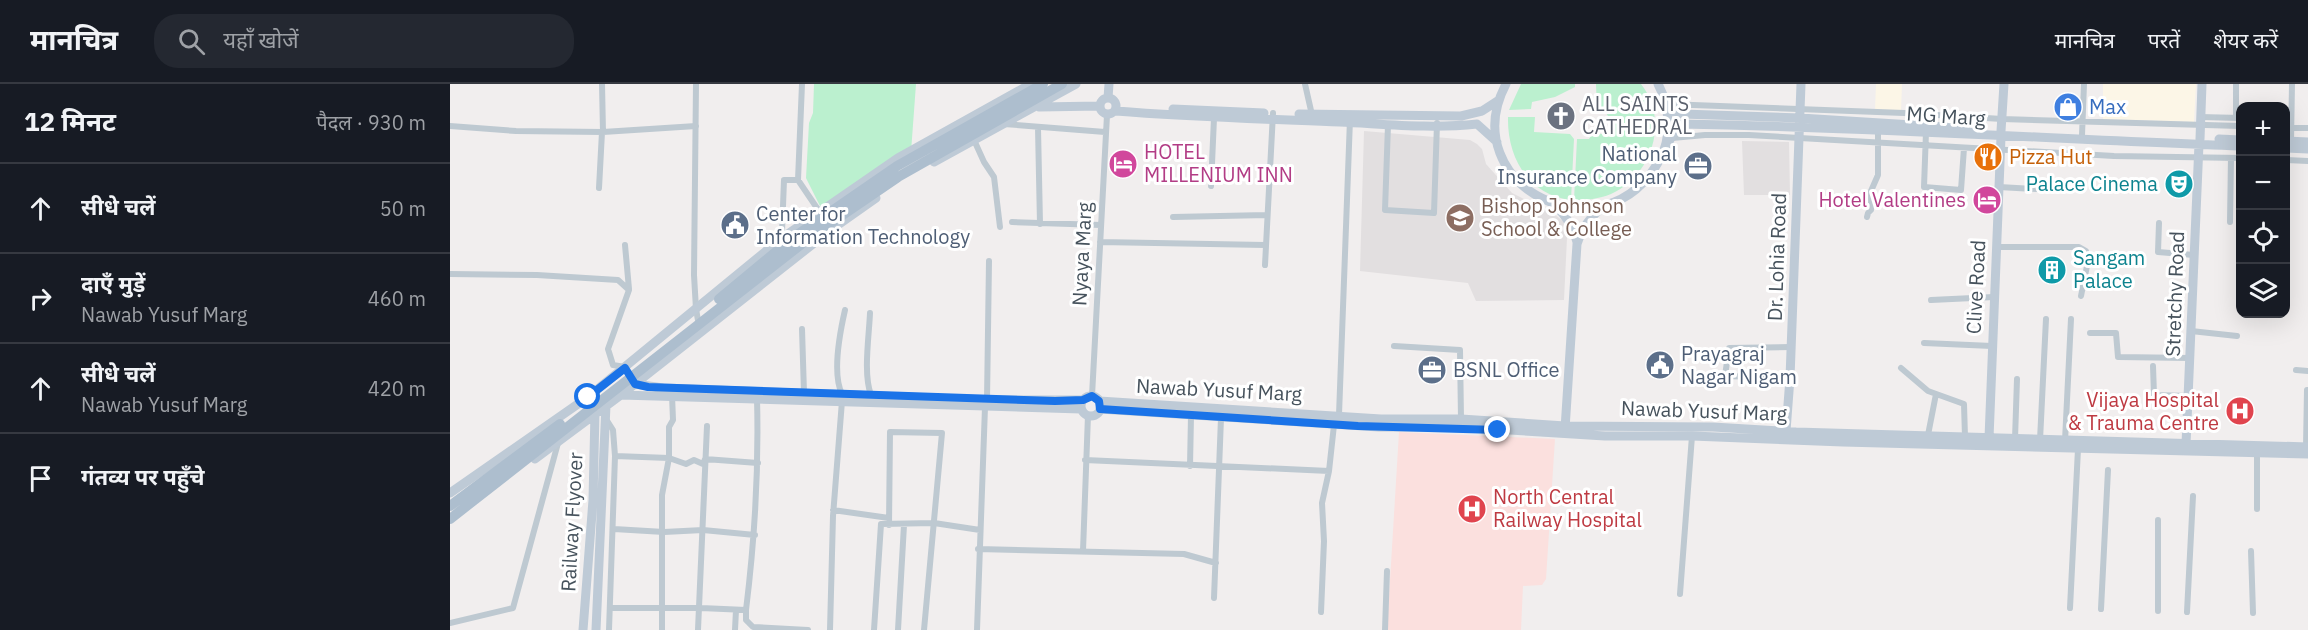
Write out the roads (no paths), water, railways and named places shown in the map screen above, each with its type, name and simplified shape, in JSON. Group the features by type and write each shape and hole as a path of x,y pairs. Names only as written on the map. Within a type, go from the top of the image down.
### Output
{"main road":[{"path":"450,493 595,392 783,238 898,158 1031,84"},
{"path":"450,506 636,367 812,224 897,166 1042,84"},
{"path":"451,519 813,235 898,177 1062,84"},
{"path":"451,519 606,407 832,229 904,179 1076,84"},
{"path":"1108,98 1109,84"},
{"path":"1658,84 1666,104 1668,124 1665,150"},
{"name":"Dr. Lohia Road","path":"1786,431 1801,84"},
{"name":"Clive Road","path":"1989,438 2004,84"},
{"name":"Stretchy Road","path":"2186,444 2202,84"},
{"path":"1113,111 1214,118 1311,115 1388,125 1437,121 1476,114 1501,90"},
{"path":"1501,90 1495,113 1497,142 1501,158 1518,181 1529,191 1555,205 1578,209 1605,206"},
{"path":"1113,111 1115,101 1108,98 1102,100 1101,111 1477,124 1497,142"},
{"name":"MG Marg","path":"1666,104 1674,112 1682,114 1800,118 2001,134 2082,135 2199,141 2236,145"},
{"path":"1037,107 1100,106"},
{"name":"MG Marg","path":"1605,206 1622,199 1645,182 1672,138 1675,129 1682,123 1800,118 1878,130 2199,141 2236,140"},
{"path":"2290,143 2308,142"},
{"path":"2290,144 2308,149"},
{"path":"1555,205 1572,227 1577,244"},
{"path":"1565,430 1577,244 1588,219 1605,206"},
{"name":"Railway Flyover","path":"596,630 606,435 604,384"},
{"path":"635,384 648,387 804,393 842,398 872,394 986,403"},
{"name":"Railway Flyover","path":"584,630 595,445 595,392"},
{"path":"621,395 842,398 1084,408 1097,402"},
{"path":"1084,408 1093,415 1097,402"},
{"name":"Nawab Yusuf Marg","path":"1097,402 1381,419 1461,419 1565,430 1713,427 2307,450"},
{"name":"Nawab Yusuf Marg","path":"1097,402 1191,416 1378,427 1565,430 2257,454 2307,450"}],"street":[{"path":"599,188 603,132 602,84"},
{"path":"696,84 694,275 696,309 701,332"},
{"path":"802,84 798,180 832,229"},
{"path":"1305,84 1311,115"},
{"path":"2082,135 2084,84"},
{"path":"2236,84 2237,102"},
{"path":"2290,107 2292,84"},
{"name":"Nyaya Marg","path":"1097,402 1105,132 1113,111"},
{"path":"1265,265 1273,116"},
{"path":"1211,186 1214,118"},
{"path":"1800,118 2083,121 2200,121 2236,118"},
{"path":"1339,415 1350,119"},
{"path":"1388,125 1385,210 1434,213 1437,121"},
{"path":"2200,121 2236,125"},
{"path":"1004,124 1105,132"},
{"path":"450,126 516,131 603,132 696,126"},
{"path":"1038,128 1040,224"},
{"path":"2290,128 2308,128"},
{"path":"1867,217 1871,210 1871,191 1878,176 1878,130"},
{"path":"1926,132 1924,187 1961,190 1964,148"},
{"path":"1672,138 1720,135 2121,156 2236,158"},
{"path":"974,140 994,177 1000,227"},
{"path":"2230,222 2231,158"},
{"path":"2290,160 2308,161"},
{"path":"790,261 783,238 784,180 798,180"},
{"path":"1999,186 2053,190"},
{"path":"1173,217 1267,215"},
{"path":"1012,222 1101,225"},
{"path":"2159,223 2158,252 2194,255"},
{"path":"1100,242 1265,245"},
{"path":"626,245 629,290 608,349 614,365 625,368 635,384"},
{"path":"1996,247 2079,247 2086,250 2087,266 2081,296"},
{"path":"977,630 989,261"},
{"path":"450,274 537,275 618,280 629,290"},
{"path":"1931,300 1994,297"},
{"path":"830,630 833,510 842,398 838,385 839,351 845,310"},
{"path":"870,313 867,366 868,386 872,394"},
{"path":"2040,440 2046,319"},
{"path":"2065,441 2071,319"},
{"path":"802,329 804,393"},
{"path":"2191,331 2237,336"},
{"path":"2090,333 2116,333 2118,357 2190,358"},
{"path":"1924,343 1992,346"},
{"path":"1394,346 1460,350 1461,419"},
{"path":"1790,378 1725,376 1729,348 1791,347"},
{"path":"2153,366 2154,395 2189,396"},
{"path":"1901,368 1928,391 1964,404 1965,437"},
{"path":"2296,370 2308,371"},
{"path":"2015,439 2017,379"},
{"path":"2307,390 2307,450"},
{"path":"1928,435 1936,394"},
{"path":"662,630 664,532 662,495 669,458 669,426 673,420 672,395"},
{"path":"757,398 758,463 755,535 746,621 753,627 808,630"},
{"path":"1083,551 1084,408"},
{"path":"1190,466 1191,416"},
{"path":"1214,598 1221,467 1221,418"},
{"path":"606,419 614,430 615,456 609,630"},
{"path":"1321,612 1324,541 1322,503 1329,471 1334,424"},
{"path":"698,630 701,608 707,426"},
{"path":"889,521 890,432 942,432 924,630"},
{"path":"1680,594 1692,436"},
{"path":"450,623 513,608 558,442"},
{"path":"2070,608 2078,449"},
{"path":"2257,454 2257,509"},
{"path":"615,456 669,458 686,465 694,460 703,464 705,459"},
{"path":"705,459 758,463"},
{"path":"1085,460 1329,471"},
{"path":"2101,609 2108,470"},
{"path":"2187,612 2193,496"},
{"path":"833,510 904,525 934,523 980,530"},
{"path":"2158,520 2158,611"},
{"path":"874,630 881,524 889,521"},
{"path":"898,630 904,525"},
{"path":"614,529 664,532 704,530 755,535"},
{"path":"978,549 1184,554 1216,563"},
{"path":"2251,551 2253,613"},
{"path":"1385,630 1387,571"},
{"path":"610,608 746,610"},
{"path":"735,630 736,610"}],"place":[{"name":"Max","path":"2068,107"},
{"name":"ALL SAINTS CATHEDRAL","path":"1561,116"},
{"name":"Pizza Hut","path":"1988,157"},
{"name":"HOTEL MILLENIUM INN","path":"1123,164"},
{"name":"National Insurance Company","path":"1698,166"},
{"name":"Palace Cinema","path":"2179,184"},
{"name":"Hotel Valentines","path":"1987,200"},
{"name":"Bishop Johnson School & College","path":"1460,218"},
{"name":"Center for Information Technology","path":"735,225"},
{"name":"Sangam Palace","path":"2052,270"},
{"name":"Prayagraj Nagar Nigam","path":"1660,365"},
{"name":"BSNL Office","path":"1432,370"},
{"name":"Vijaya Hospital & Trauma Centre","path":"2240,411"},
{"name":"North Central Railway Hospital","path":"1472,509"}]}
